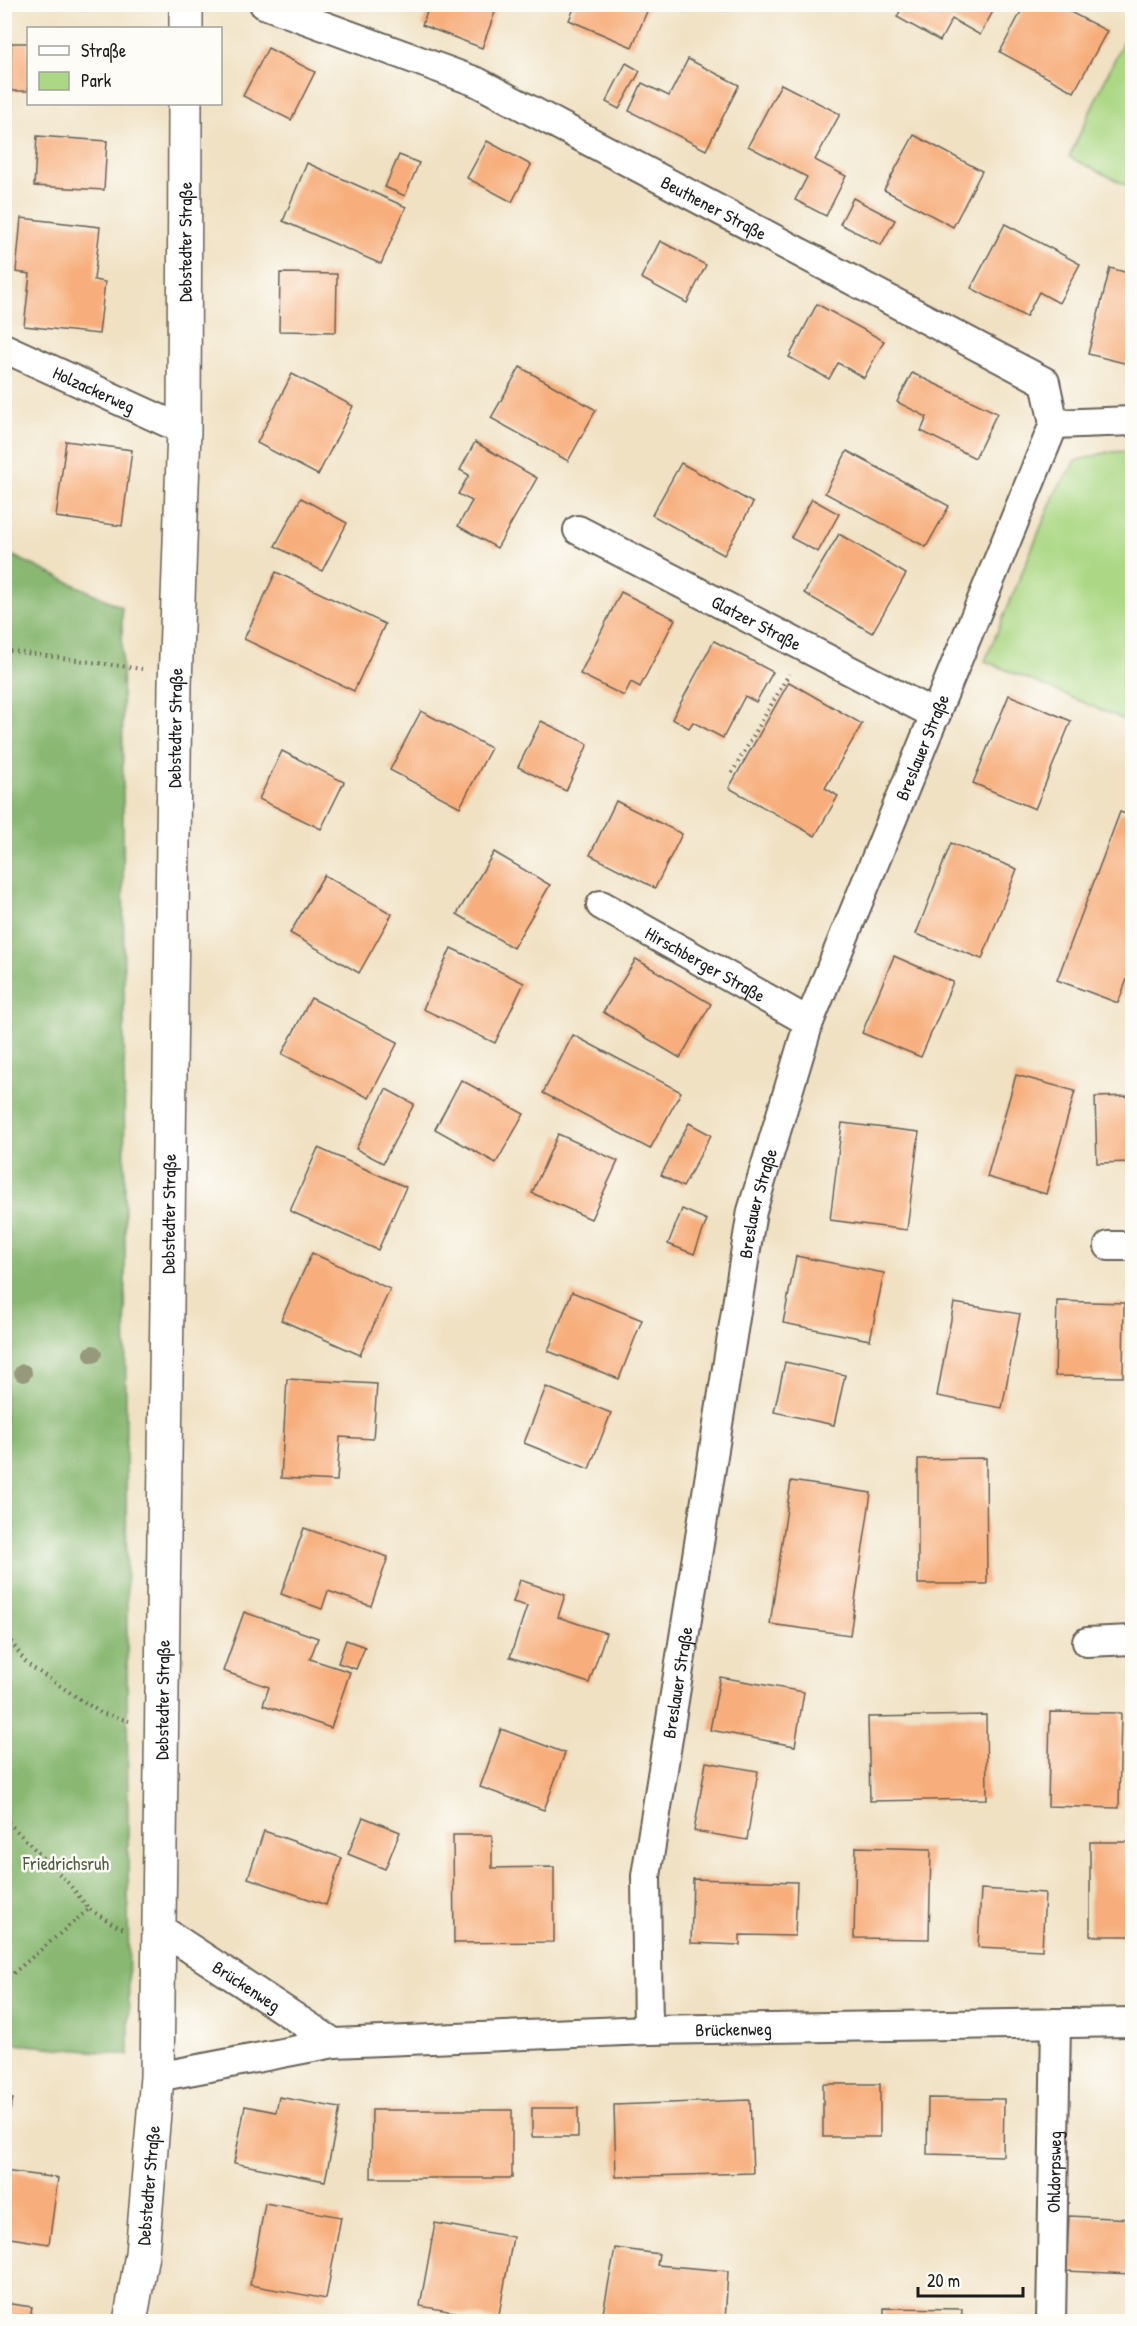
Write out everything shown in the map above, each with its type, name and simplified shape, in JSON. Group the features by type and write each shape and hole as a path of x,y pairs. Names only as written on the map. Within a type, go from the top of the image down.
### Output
{"main road":[{"path":"186,4 186,27"},
{"name":"Debstedter Straße","path":"129,2322 142,2254 157,2078 175,674 184,430 185,105"}],"street":[{"name":"Beuthener Straße","path":"264,4 477,82 1035,376 1045,382 1054,424"},
{"name":"Holzackerweg","path":"4,348 184,430"},
{"path":"1054,424 1132,421"},
{"name":"Breslauer Straße","path":"648,2030 646,1876 752,1212 808,1022 1054,424"},
{"name":"Glatzer Straße","path":"578,530 936,715"},
{"name":"Hirschberger Straße","path":"601,905 808,1022"},
{"path":"1087,1642 1132,1640"},
{"name":"Brückenweg","path":"159,1928 334,2043"},
{"name":"Brückenweg","path":"157,2078 334,2043 648,2030 1132,2022"},
{"name":"Ohldorpsweg","path":"1051,2322 1056,2023"}],"path":[{"path":"732,773 804,647"},
{"path":"4,650 175,674"},
{"path":"4,1632 27,1664 101,1713 161,1730"},
{"path":"4,1818 69,1884 90,1910 120,1928 159,1928"},
{"path":"4,1981 90,1910"}],"green space":[{"path":"1132,22 1132,188 1069,157"},
{"path":"1132,451 1132,723 985,661 1056,491 1076,461 1108,452"},
{"name":"Friedrichsruh","path":"5,552 122,607 129,2055 5,2043"}],"building":[{"path":"81,4 113,4 113,8 81,6"},
{"path":"430,4 498,4 482,48 422,25"},
{"path":"576,4 650,4 632,47 569,20"},
{"path":"904,4 997,4 980,35 952,19 940,41 897,17"},
{"path":"1025,4 1055,4 1107,31 1074,92 1000,52"},
{"path":"11,43 27,43 27,91 11,91"},
{"path":"268,48 315,72 291,120 243,96"},
{"path":"688,59 739,85 706,150 629,111 642,83 669,96"},
{"path":"626,63 640,71 619,109 606,102"},
{"path":"781,84 840,114 815,160 846,176 826,216 795,200 807,177 748,146"},
{"path":"914,135 982,171 953,227 884,190"},
{"path":"37,136 107,141 104,190 34,186"},
{"path":"487,141 531,165 512,202 467,178"},
{"path":"399,155 419,163 405,196 385,187"},
{"path":"307,163 406,207 381,264 283,221"},
{"path":"853,198 895,220 881,245 840,224"},
{"path":"21,218 100,227 94,280 105,282 99,334 24,326 30,274 16,272"},
{"path":"1005,224 1080,264 1059,303 1039,292 1026,317 971,288"},
{"path":"660,241 706,265 687,303 641,278"},
{"path":"1110,268 1132,274 1132,365 1088,354"},
{"path":"280,273 337,274 336,332 279,331"},
{"path":"817,304 884,341 864,378 838,363 829,379 789,357"},
{"path":"520,367 596,410 568,461 491,418"},
{"path":"912,373 997,413 975,458 921,431 927,417 897,402"},
{"path":"292,374 353,406 318,475 257,443"},
{"path":"66,441 132,450 122,526 56,517"},
{"path":"475,442 537,478 497,548 458,526 472,501 458,494 469,475 460,470"},
{"path":"847,451 949,506 926,547 825,493"},
{"path":"681,463 753,503 724,555 652,515"},
{"path":"301,498 347,523 322,571 275,546"},
{"path":"812,499 839,514 818,552 791,538"},
{"path":"839,534 906,574 872,633 804,593"},
{"path":"276,572 385,624 354,691 244,639"},
{"path":"621,592 675,619 640,687 631,682 624,696 580,674"},
{"path":"714,641 773,672 756,702 745,696 723,738 693,722 689,728 672,719"},
{"path":"789,682 862,724 825,788 838,796 815,836 729,788"},
{"path":"1009,695 1071,721 1035,809 973,783"},
{"path":"421,711 491,748 460,807 390,770"},
{"path":"541,721 588,744 566,791 518,767"},
{"path":"282,751 344,782 321,829 259,799"},
{"path":"616,801 682,834 655,888 590,855"},
{"path":"1120,812 1132,816 1132,966 1118,1003 1057,980"},
{"path":"951,843 1017,869 982,959 916,934"},
{"path":"494,852 550,885 513,948 457,914"},
{"path":"324,875 392,914 359,973 290,933"},
{"path":"451,948 524,983 495,1043 423,1009"},
{"path":"894,956 953,982 921,1057 862,1033"},
{"path":"636,959 711,1004 680,1058 603,1012"},
{"path":"311,998 398,1042 369,1098 282,1054"},
{"path":"573,1035 681,1092 650,1149 543,1093"},
{"path":"1016,1075 1075,1091 1046,1194 987,1177"},
{"path":"461,1080 524,1114 496,1163 435,1129"},
{"path":"386,1089 414,1104 383,1163 356,1149"},
{"path":"1132,1096 1132,1162 1097,1163 1095,1097"},
{"path":"689,1123 711,1135 683,1187 661,1175"},
{"path":"842,1123 919,1132 907,1230 830,1220"},
{"path":"558,1134 618,1161 591,1219 532,1193"},
{"path":"318,1148 406,1187 378,1250 290,1211"},
{"path":"682,1209 707,1220 694,1254 668,1244"},
{"path":"312,1253 390,1289 360,1355 281,1320"},
{"path":"796,1256 884,1273 870,1340 783,1323"},
{"path":"572,1292 642,1320 619,1379 548,1351"},
{"path":"1057,1301 1124,1303 1123,1377 1055,1376"},
{"path":"954,1303 1020,1314 1002,1408 937,1396"},
{"path":"785,1362 845,1375 834,1425 774,1412"},
{"path":"287,1379 377,1384 373,1439 340,1437 337,1481 281,1478"},
{"path":"546,1387 611,1413 589,1469 524,1443"},
{"path":"986,1458 987,1584 918,1584 918,1459"},
{"path":"791,1481 871,1493 850,1635 770,1624"},
{"path":"304,1528 388,1557 371,1606 328,1591 322,1609 281,1594"},
{"path":"520,1580 565,1595 558,1617 606,1633 589,1683 510,1657 527,1606 513,1602"},
{"path":"244,1612 318,1638 310,1659 350,1672 331,1728 263,1705 269,1687 223,1671"},
{"path":"346,1640 365,1647 356,1669 338,1663"},
{"path":"720,1677 804,1692 795,1746 710,1730"},
{"path":"1050,1712 1121,1713 1119,1808 1048,1806"},
{"path":"986,1715 987,1799 870,1801 868,1717"},
{"path":"501,1729 565,1753 544,1810 480,1787"},
{"path":"706,1762 758,1771 747,1840 694,1831"},
{"path":"363,1817 400,1832 385,1869 348,1854"},
{"path":"264,1831 342,1858 326,1905 248,1878"},
{"path":"453,1835 492,1835 492,1868 554,1867 554,1942 454,1943"},
{"path":"1090,1842 1132,1842 1132,1936 1090,1936"},
{"path":"856,1847 931,1849 929,1939 854,1938"},
{"path":"693,1879 797,1882 795,1936 740,1935 740,1945 691,1943"},
{"path":"981,1889 1045,1893 1042,1950 978,1947"},
{"path":"823,2084 880,2084 880,2137 823,2137"},
{"path":"4,2097 13,2099 5,2128 4,2128"},
{"path":"279,2097 340,2108 325,2181 234,2163 245,2106 276,2112"},
{"path":"928,2098 1004,2099 1003,2156 927,2154"},
{"path":"750,2100 753,2173 616,2177 614,2105"},
{"path":"532,2108 578,2108 578,2137 532,2137"},
{"path":"372,2110 512,2110 512,2178 371,2178"},
{"path":"4,2171 58,2178 49,2244 4,2237"},
{"path":"265,2203 341,2217 326,2299 250,2285"},
{"path":"1069,2216 1132,2219 1131,2274 1066,2271"},
{"path":"435,2223 513,2237 498,2320 420,2306"},
{"path":"615,2248 659,2254 657,2265 728,2271 725,2322 649,2322 649,2319 603,2313"},
{"path":"4,2303 32,2307 29,2322 4,2322"},
{"path":"884,2308 962,2309 961,2322 884,2322"}]}
